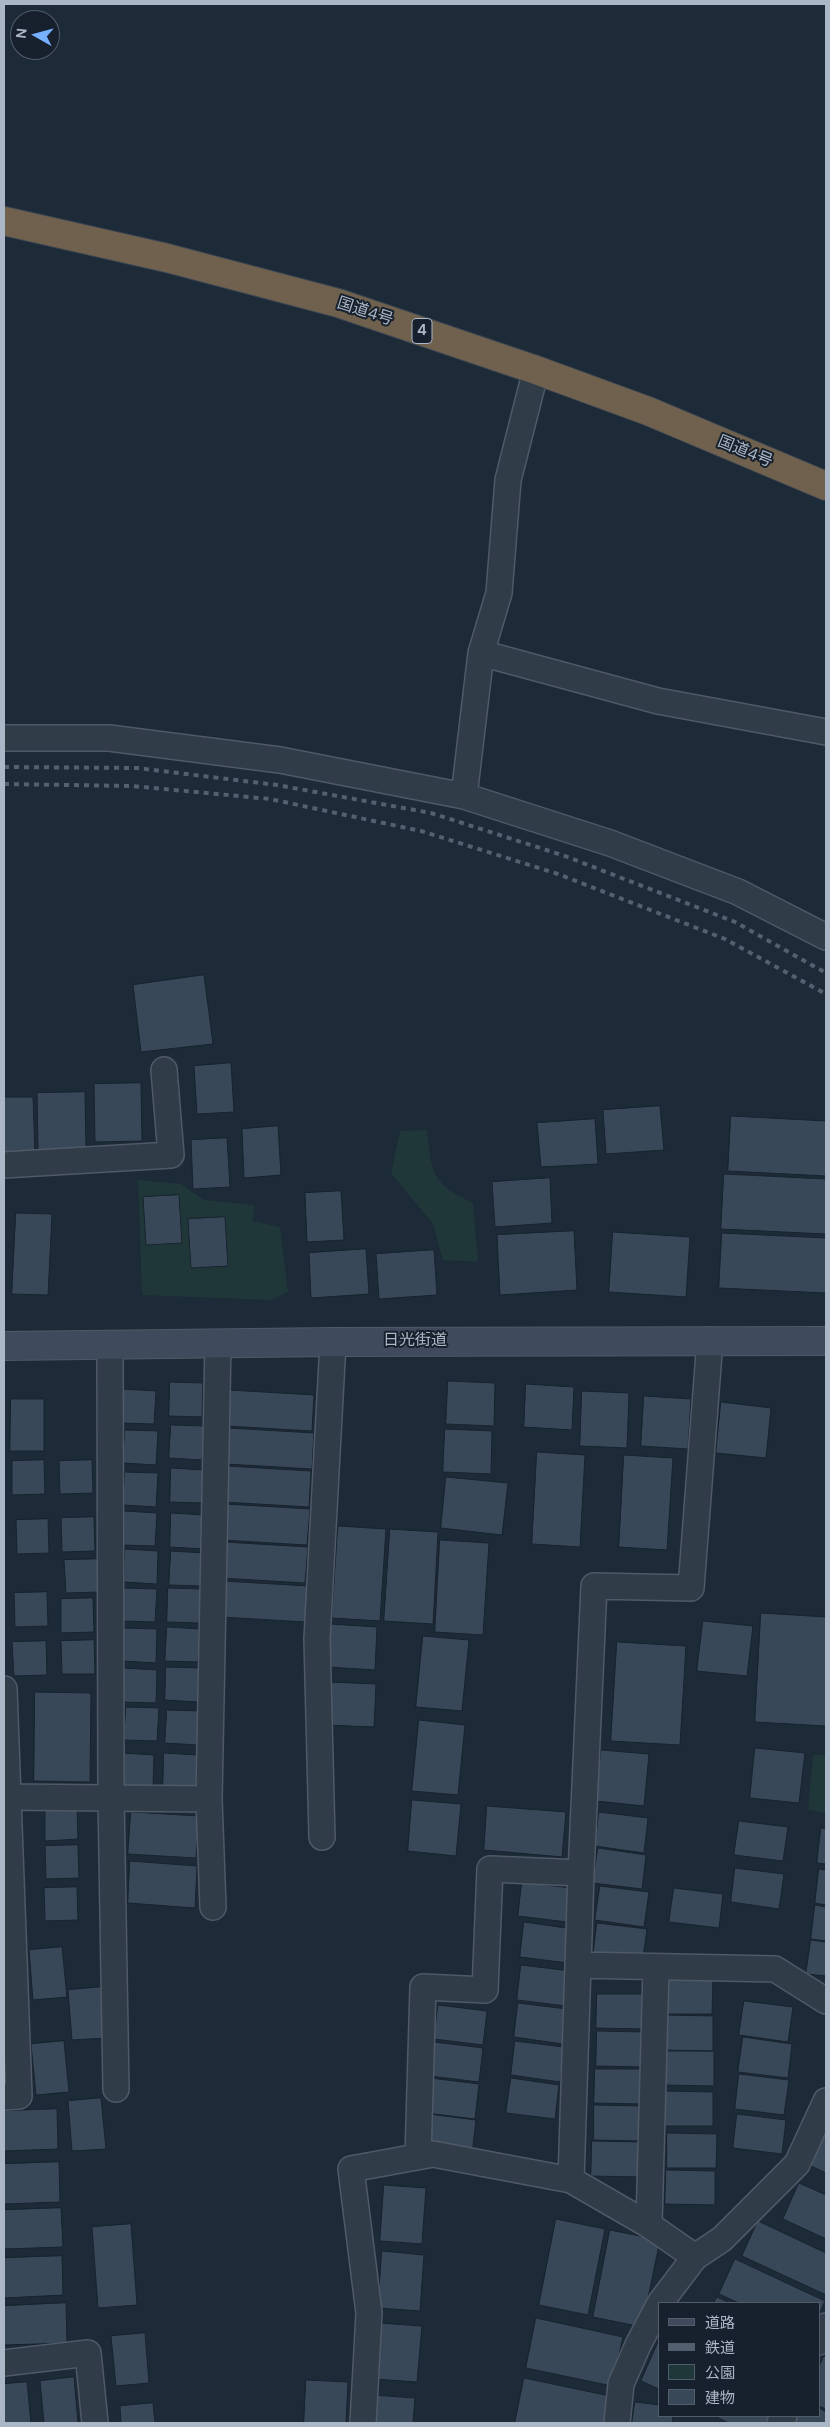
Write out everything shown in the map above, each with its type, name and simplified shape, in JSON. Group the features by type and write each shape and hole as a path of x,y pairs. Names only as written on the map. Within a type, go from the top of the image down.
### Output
{"highway":[{"name":"国道4号","path":"4,221 166,258 338,303 536,370 648,411 826,486"}],"main road":[{"name":"日光街道","path":"4,1346 333,1342 826,1341"}],"street":[{"path":"464,796 481,653 499,593 508,480 536,370"},
{"path":"481,653 658,701 826,732"},
{"path":"4,738 110,738 280,760 464,796 610,843 738,892 826,937"},
{"path":"4,1165 171,1154 164,1070"},
{"path":"571,2180 581,1873 594,1586 691,1588 710,1340"},
{"path":"322,1837 317,1639 333,1342"},
{"path":"213,1907 209,1799 218,1343"},
{"path":"110,1345 111,1798 116,2089"},
{"path":"4,1689 19,2096 4,2097"},
{"path":"7,1797 209,1799"},
{"path":"418,2156 423,1987 485,1990 490,1869 581,1873"},
{"path":"578,1965 775,1969 826,2001"},
{"path":"649,2225 656,1968"},
{"path":"661,2302 695,2257 722,2239 797,2164 826,2100"},
{"path":"363,2423 369,2312 351,2170 433,2154 571,2180 649,2225 695,2257"},
{"path":"617,2423 621,2384 658,2306"},
{"path":"820,2340 826,2326"},
{"path":"4,2363 88,2352 95,2423"}],"green space":[{"path":"427,1130 430,1157 436,1175 449,1189 473,1203 478,1262 443,1260 433,1224 391,1173 400,1131"},
{"path":"138,1180 181,1184 204,1200 254,1205 253,1221 280,1227 288,1292 271,1300 142,1295"},
{"path":"813,1755 826,1755 826,1813 808,1810"}],"building":[{"path":"204,975 213,1044 141,1052 133,985"},
{"path":"231,1063 234,1112 197,1114 194,1066"},
{"path":"141,1083 142,1141 95,1142 94,1084"},
{"path":"85,1092 86,1149 38,1150 37,1093"},
{"path":"4,1097 33,1097 35,1154 4,1155"},
{"path":"660,1106 664,1150 606,1154 603,1110"},
{"path":"731,1116 826,1121 826,1176 728,1171"},
{"path":"595,1119 598,1164 541,1167 537,1123"},
{"path":"278,1126 281,1175 244,1178 242,1129"},
{"path":"227,1138 230,1187 193,1189 191,1140"},
{"path":"724,1174 826,1179 826,1234 721,1229"},
{"path":"550,1178 552,1223 495,1227 492,1182"},
{"path":"341,1191 344,1240 307,1242 305,1193"},
{"path":"179,1195 182,1243 146,1245 143,1197"},
{"path":"16,1213 52,1214 48,1295 12,1294"},
{"path":"225,1217 228,1266 191,1268 188,1219"},
{"path":"574,1231 577,1290 500,1295 497,1235"},
{"path":"613,1232 690,1237 686,1297 609,1292"},
{"path":"722,1233 826,1238 826,1293 719,1288"},
{"path":"366,1249 369,1294 311,1298 309,1253"},
{"path":"434,1250 437,1295 379,1299 376,1254"},
{"path":"448,1381 495,1383 494,1426 446,1424"},
{"path":"170,1382 203,1383 202,1417 169,1416"},
{"path":"526,1384 574,1387 572,1430 524,1427"},
{"path":"123,1389 156,1391 154,1424 121,1423"},
{"path":"229,1390 314,1395 312,1431 227,1426"},
{"path":"582,1391 629,1393 627,1448 580,1446"},
{"path":"644,1396 691,1399 688,1449 641,1446"},
{"path":"11,1399 44,1399 44,1451 10,1451"},
{"path":"721,1402 771,1408 766,1458 716,1453"},
{"path":"171,1425 204,1426 202,1460 169,1458"},
{"path":"228,1428 314,1433 312,1469 226,1464"},
{"path":"445,1429 492,1431 491,1474 443,1472"},
{"path":"125,1430 158,1431 156,1465 123,1463"},
{"path":"537,1452 585,1455 580,1547 532,1544"},
{"path":"624,1455 673,1458 667,1550 619,1547"},
{"path":"44,1460 45,1494 12,1495 12,1461"},
{"path":"92,1460 93,1493 60,1494 59,1461"},
{"path":"226,1466 311,1471 309,1507 224,1502"},
{"path":"171,1468 204,1470 203,1503 170,1502"},
{"path":"125,1472 158,1473 156,1507 123,1505"},
{"path":"446,1477 508,1483 502,1535 441,1528"},
{"path":"225,1504 310,1509 307,1545 222,1540"},
{"path":"124,1511 157,1513 155,1546 122,1545"},
{"path":"171,1513 204,1515 203,1549 170,1547"},
{"path":"94,1517 95,1551 62,1552 61,1518"},
{"path":"48,1519 49,1553 17,1554 16,1520"},
{"path":"338,1526 386,1529 380,1621 332,1618"},
{"path":"390,1529 438,1532 433,1624 384,1621"},
{"path":"440,1540 489,1543 483,1635 435,1632"},
{"path":"223,1542 308,1547 305,1583 221,1578"},
{"path":"125,1549 158,1551 157,1584 124,1582"},
{"path":"171,1551 204,1553 202,1586 169,1585"},
{"path":"98,1559 99,1592 66,1593 64,1560"},
{"path":"223,1581 308,1586 306,1622 221,1617"},
{"path":"124,1588 157,1589 155,1622 122,1621"},
{"path":"168,1588 201,1589 199,1623 167,1622"},
{"path":"47,1592 48,1626 15,1627 14,1593"},
{"path":"93,1598 94,1632 61,1633 61,1599"},
{"path":"761,1613 826,1617 826,1726 755,1722"},
{"path":"703,1621 753,1626 747,1676 697,1671"},
{"path":"330,1624 377,1627 375,1670 328,1667"},
{"path":"167,1627 200,1629 198,1662 165,1661"},
{"path":"124,1628 157,1629 156,1663 123,1661"},
{"path":"423,1636 469,1640 462,1711 416,1707"},
{"path":"94,1640 95,1674 62,1674 61,1641"},
{"path":"46,1641 47,1675 14,1676 12,1642"},
{"path":"617,1642 686,1646 680,1745 611,1741"},
{"path":"166,1667 199,1668 198,1702 165,1700"},
{"path":"124,1668 157,1670 156,1703 123,1702"},
{"path":"328,1682 376,1684 374,1727 326,1725"},
{"path":"35,1692 91,1693 90,1782 34,1781"},
{"path":"126,1707 159,1708 157,1741 124,1740"},
{"path":"167,1710 200,1711 198,1745 165,1743"},
{"path":"419,1720 465,1725 458,1795 412,1791"},
{"path":"755,1748 805,1753 799,1803 750,1798"},
{"path":"601,1750 649,1754 644,1806 596,1801"},
{"path":"122,1753 154,1755 153,1788 120,1787"},
{"path":"164,1753 197,1755 196,1788 163,1786"},
{"path":"412,1800 461,1804 456,1856 408,1851"},
{"path":"77,1806 78,1839 45,1841 45,1807"},
{"path":"487,1806 566,1812 562,1857 484,1850"},
{"path":"131,1812 199,1816 196,1858 128,1854"},
{"path":"599,1812 648,1818 644,1853 595,1846"},
{"path":"739,1821 788,1827 783,1861 734,1855"},
{"path":"821,1828 826,1829 826,1864 817,1863"},
{"path":"78,1845 79,1878 46,1879 45,1846"},
{"path":"598,1848 646,1855 642,1889 593,1883"},
{"path":"130,1861 197,1866 195,1908 128,1903"},
{"path":"735,1868 784,1874 779,1909 731,1902"},
{"path":"819,1869 826,1870 826,1905 815,1903"},
{"path":"522,1882 571,1888 567,1922 518,1916"},
{"path":"600,1886 649,1892 644,1927 595,1920"},
{"path":"77,1887 78,1920 45,1921 44,1888"},
{"path":"674,1888 723,1894 719,1928 669,1922"},
{"path":"815,1905 826,1907 826,1941 811,1939"},
{"path":"524,1922 573,1929 568,1963 520,1957"},
{"path":"597,1923 647,1929 642,1964 593,1957"},
{"path":"811,1940 826,1942 826,1976 806,1974"},
{"path":"62,1947 67,1997 33,2000 29,1950"},
{"path":"521,1965 571,1971 566,2006 517,2000"},
{"path":"663,1979 713,1980 712,2014 663,2014"},
{"path":"101,1987 106,2038 72,2040 68,1990"},
{"path":"597,1994 646,1994 646,2029 596,2028"},
{"path":"744,2001 793,2007 788,2042 739,2035"},
{"path":"518,2003 567,2009 563,2044 514,2037"},
{"path":"438,2005 487,2011 483,2045 434,2039"},
{"path":"664,2015 713,2016 713,2051 663,2050"},
{"path":"597,2031 646,2032 645,2067 596,2066"},
{"path":"743,2037 792,2044 788,2078 738,2072"},
{"path":"64,2041 69,2092 36,2095 31,2044"},
{"path":"515,2041 564,2047 560,2082 511,2075"},
{"path":"434,2042 483,2048 479,2082 430,2076"},
{"path":"665,2051 714,2051 714,2086 664,2085"},
{"path":"595,2069 645,2069 644,2104 594,2103"},
{"path":"739,2074 789,2080 784,2115 735,2109"},
{"path":"430,2078 479,2084 475,2119 426,2113"},
{"path":"511,2078 559,2085 555,2119 506,2113"},
{"path":"664,2091 713,2092 713,2126 663,2126"},
{"path":"101,2098 106,2149 72,2151 68,2101"},
{"path":"594,2105 644,2106 643,2141 594,2140"},
{"path":"57,2109 58,2149 4,2151 4,2111"},
{"path":"428,2114 476,2120 472,2154 423,2148"},
{"path":"737,2114 786,2120 782,2154 733,2148"},
{"path":"826,2130 826,2173 811,2166"},
{"path":"667,2133 717,2134 716,2168 667,2168"},
{"path":"592,2141 641,2142 640,2177 591,2176"},
{"path":"59,2162 60,2202 4,2204 4,2164"},
{"path":"666,2170 715,2171 715,2205 665,2204"},
{"path":"799,2183 826,2195 826,2239 783,2219"},
{"path":"384,2185 426,2188 422,2244 380,2241"},
{"path":"61,2208 63,2247 4,2249 4,2210"},
{"path":"556,2219 605,2229 588,2315 539,2305"},
{"path":"758,2221 826,2253 826,2295 742,2256"},
{"path":"131,2224 137,2305 98,2308 92,2227"},
{"path":"610,2230 660,2240 642,2327 593,2317"},
{"path":"382,2251 424,2255 420,2311 378,2308"},
{"path":"62,2256 63,2295 4,2298 4,2258"},
{"path":"735,2259 825,2301 820,2312 820,2302 737,2302 719,2294"},
{"path":"717,2297 728,2302 714,2302"},
{"path":"66,2303 67,2343 4,2345 4,2306"},
{"path":"536,2318 623,2337 612,2386 526,2368"},
{"path":"379,2323 422,2326 417,2382 375,2379"},
{"path":"145,2333 149,2383 116,2386 111,2336"},
{"path":"658,2342 658,2389 641,2381"},
{"path":"824,2356 826,2357 826,2409 820,2406 820,2365"},
{"path":"74,2377 78,2423 44,2423 40,2381"},
{"path":"524,2378 610,2396 605,2423 515,2423"},
{"path":"306,2380 348,2382 346,2423 304,2423"},
{"path":"27,2382 31,2423 4,2423 4,2384"},
{"path":"373,2395 415,2398 413,2423 370,2423"},
{"path":"635,2402 658,2405 658,2417 673,2417 672,2423 632,2423"},
{"path":"153,2403 155,2423 121,2423 120,2406"},
{"path":"820,2409 826,2412 826,2423 792,2423 795,2417 820,2417"},
{"path":"717,2417 769,2417 766,2423 729,2423"}],"railway":[{"path":"4,767 137,768 277,785 431,813 565,856 735,922 826,973"},
{"path":"4,784 132,786 270,799 421,831 558,874 725,939 826,994"}]}
